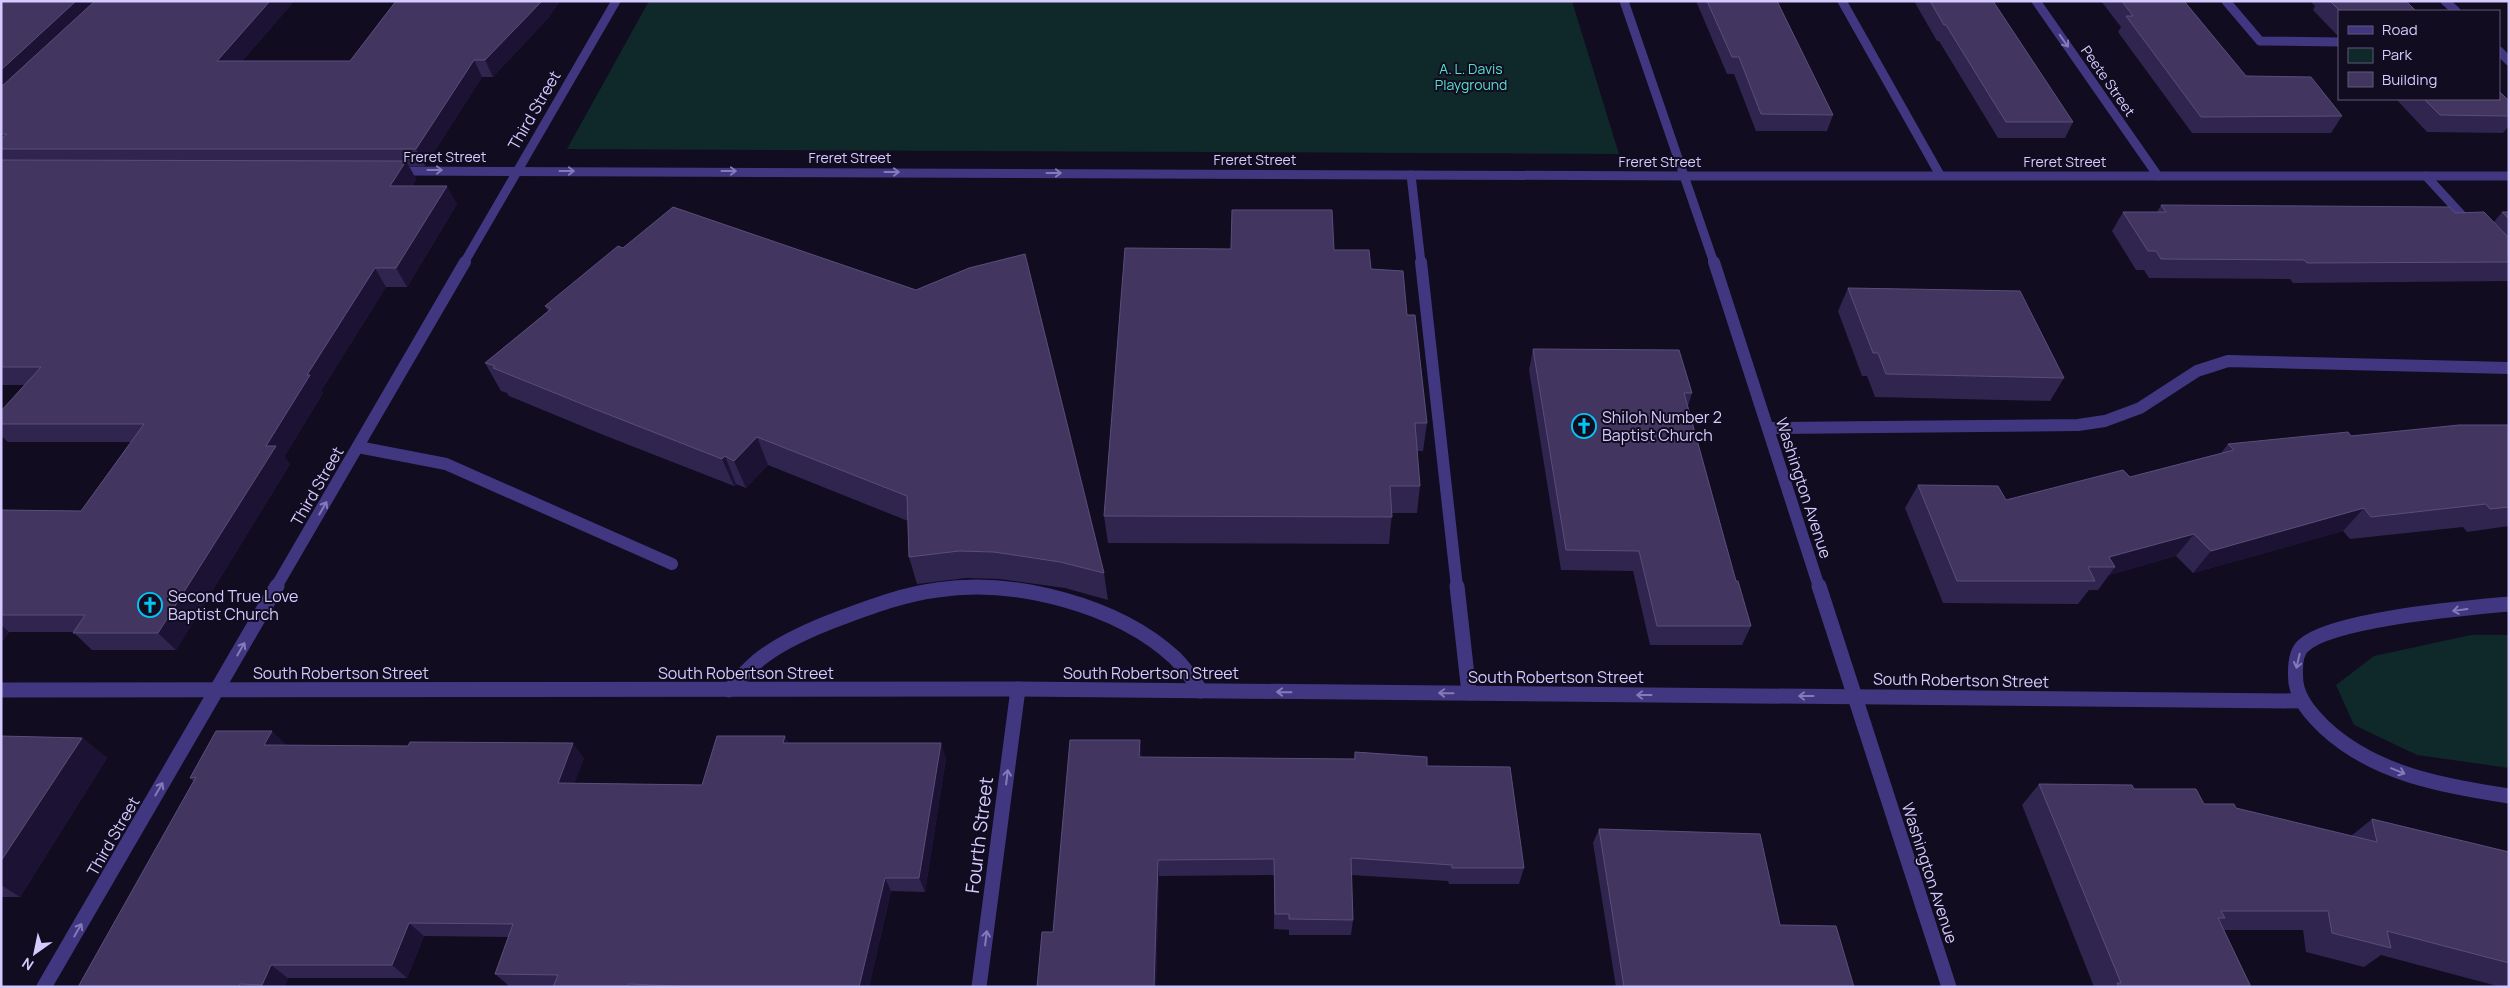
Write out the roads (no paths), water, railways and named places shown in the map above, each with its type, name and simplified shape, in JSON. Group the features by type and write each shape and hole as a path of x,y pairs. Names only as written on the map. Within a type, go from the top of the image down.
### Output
{"street":[{"name":"Third Street","path":"44,987 616,1"},
{"name":"Washington Avenue","path":"1624,1 1686,176 1949,987"},
{"path":"1842,1 1940,175"},
{"name":"Peete Street","path":"2036,1 2158,176"},
{"path":"2226,1 2260,41 2338,42"},
{"path":"2445,1 2455,10"},
{"name":"Freret Street","path":"389,171 1686,176 2509,176"},
{"path":"1411,175 1469,693"},
{"path":"2426,176 2476,231"},
{"path":"1768,428 2078,425 2105,421 2140,408 2197,371 2228,362 2509,368"},
{"path":"358,447 446,464 672,564"},
{"path":"729,690 765,655 826,623 889,599 952,588 994,589 1040,594 1088,608 1144,635 1175,659 1201,691"},
{"path":"2509,604 2353,625 2321,634 2302,647 2296,662 2296,684 2301,700 2329,733 2362,756 2418,779 2509,796"},
{"name":"South Robertson Street","path":"1,690 1018,689 2301,700"},
{"name":"Fourth Street","path":"979,987 1018,689"}],"place":[{"name":"Shiloh Number 2 Baptist Church","path":"1584,426"},
{"name":"Second True Love Baptist Church","path":"150,605"}],"park label":[{"name":"A. L. Davis Playground","path":"1471,78"}]}
